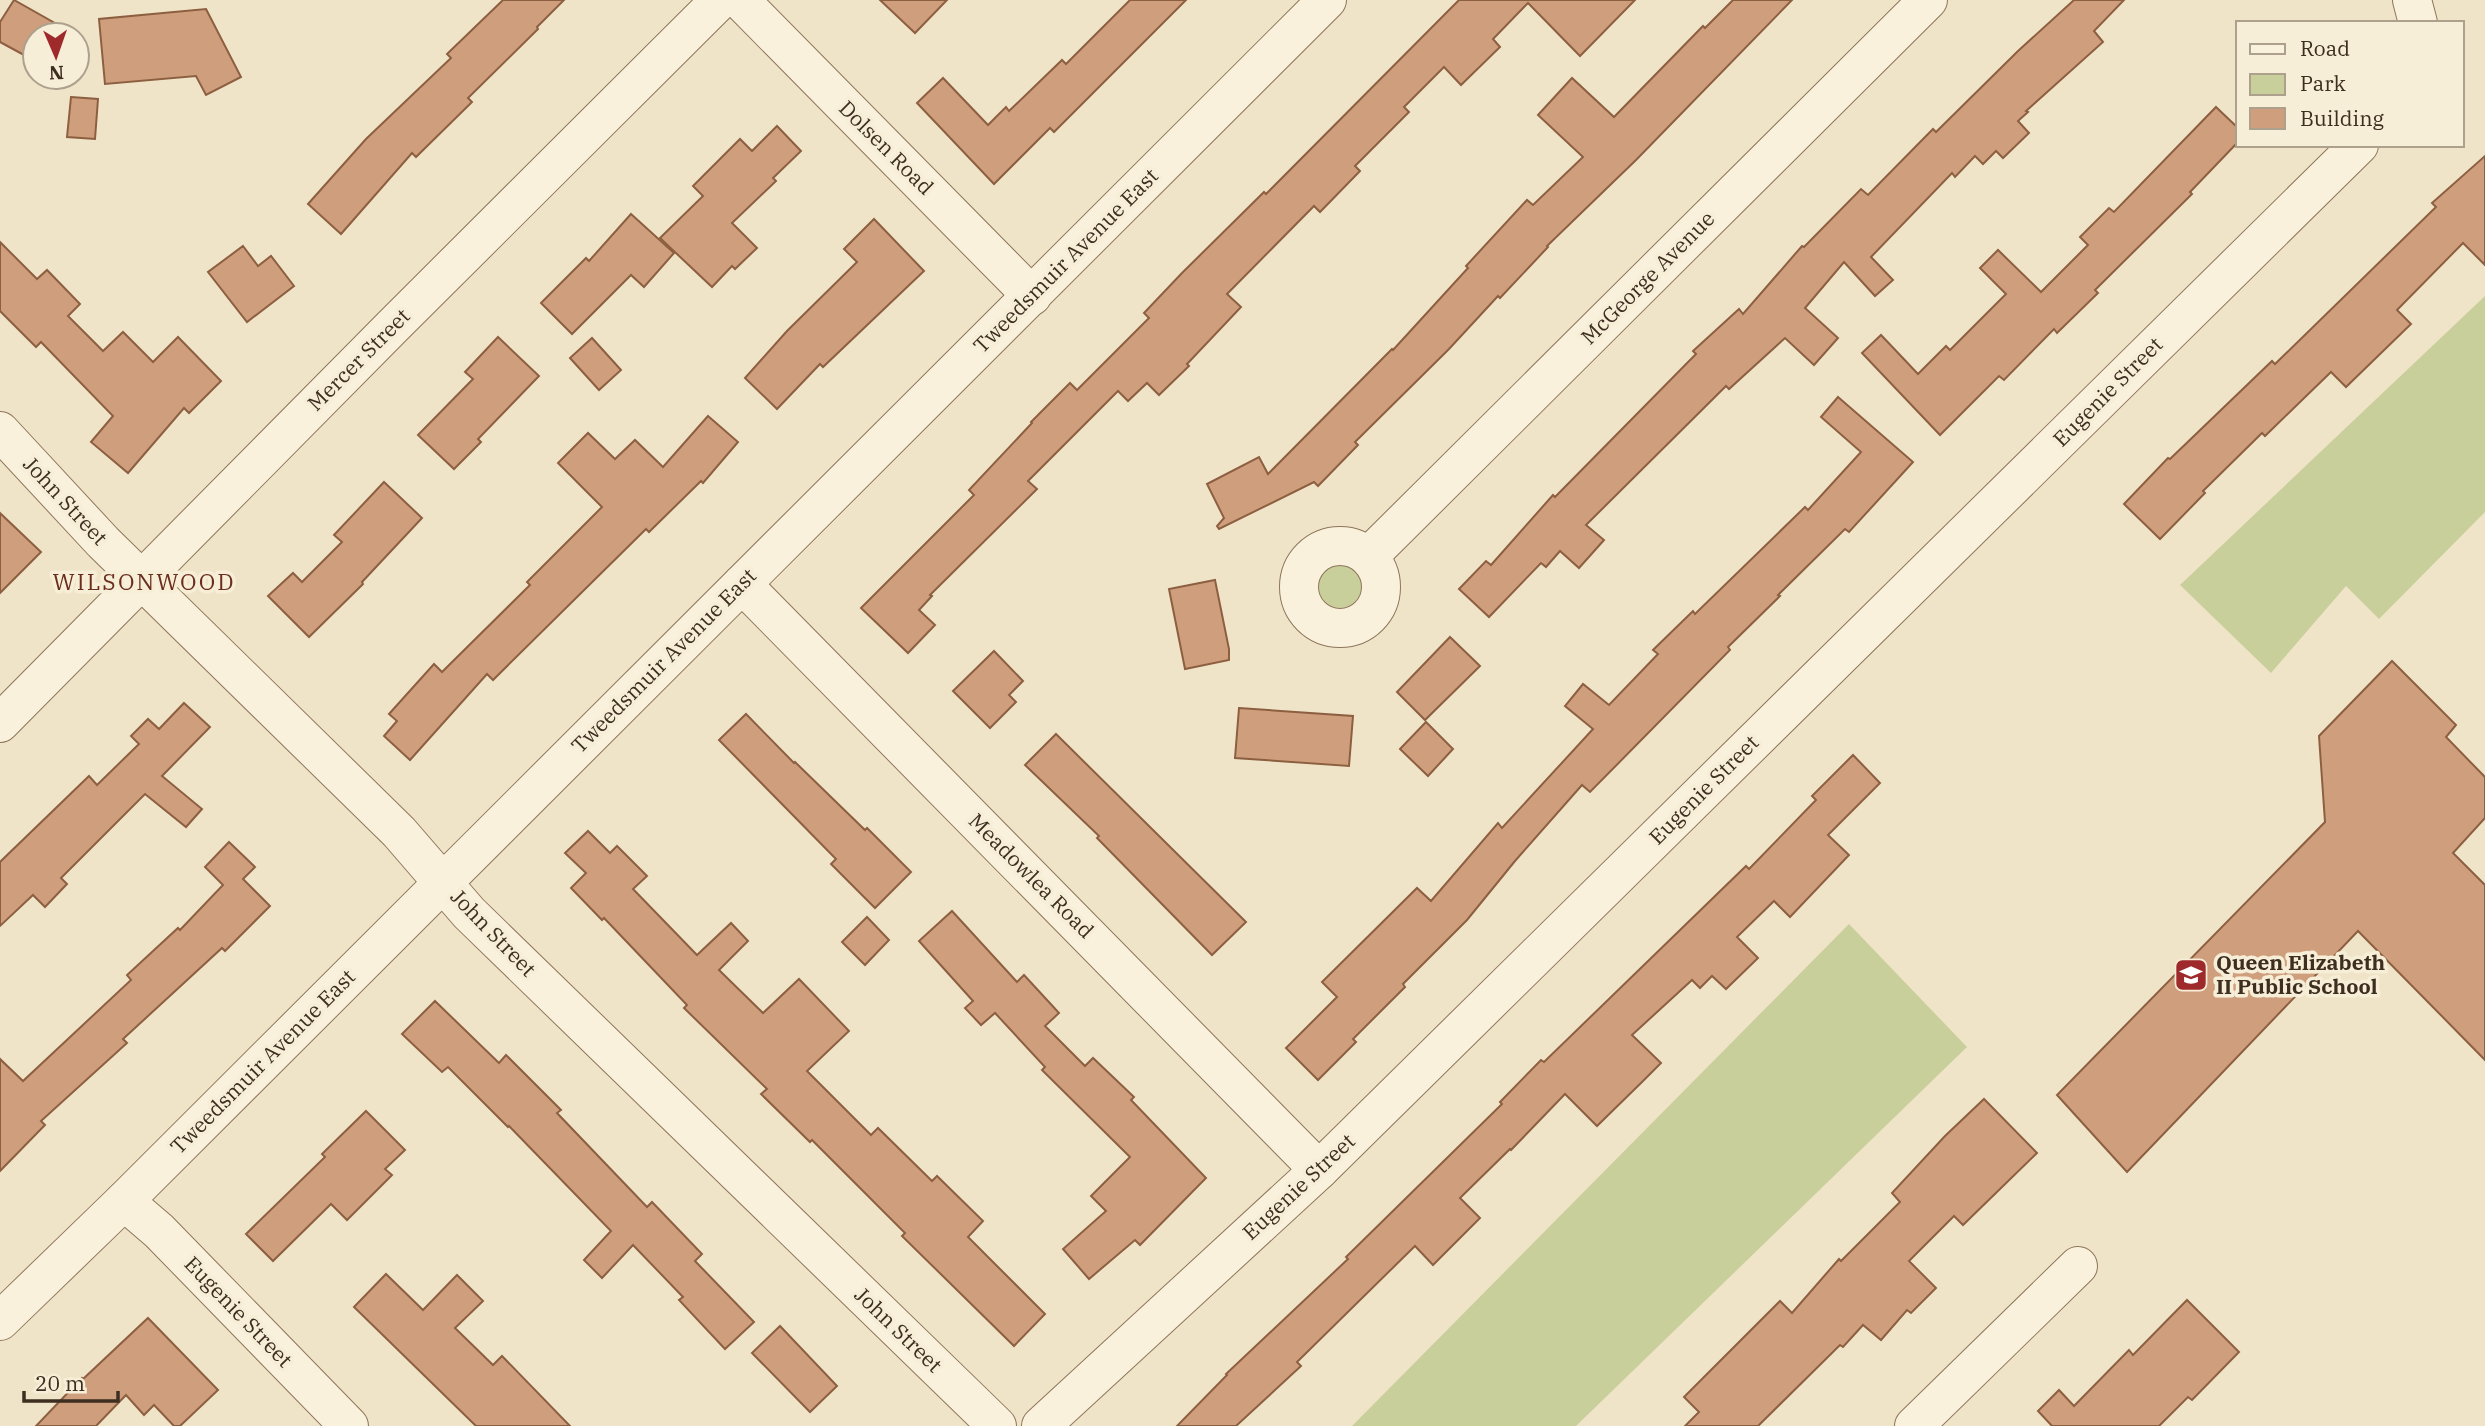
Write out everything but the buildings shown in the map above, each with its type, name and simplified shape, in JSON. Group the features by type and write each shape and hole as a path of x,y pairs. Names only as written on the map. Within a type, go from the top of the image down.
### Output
{"street":[{"name":"Mercer Street","path":"0,723 720,0"},
{"name":"Dolsen Road","path":"740,0 1032,296"},
{"name":"Tweedsmuir Avenue East","path":"0,1321 124,1201 1327,0"},
{"name":"McGeorge Avenue","path":"1369,556 1927,0"},
{"path":"2412,0 2417,21"},
{"name":"Eugenie Street","path":"1041,1426 1319,1170 2357,147"},
{"name":"John Street","path":"0,431 103,542 399,832 469,913 997,1426"},
{"name":"Meadowlea Road","path":"742,583 1319,1170"},
{"name":"Eugenie Street","path":"124,1201 159,1231 349,1426"},
{"path":"1914,1426 2078,1266"}],"green space":[{"path":"2485,296 2485,512 2379,619 2346,586 2271,673 2180,585"},
{"path":"1340,564 1349,565 1356,570 1361,577 1361,595 1356,602 1349,607 1340,608 1331,607 1324,602 1319,595 1318,586 1319,577 1324,570 1331,565"},
{"path":"1849,924 1967,1047 1576,1426 1352,1426"}],"place":[{"name":"Queen Elizabeth II Public School","path":"2191,975"}],"district":[{"name":"WILSONWOOD","path":"144,582"}]}
